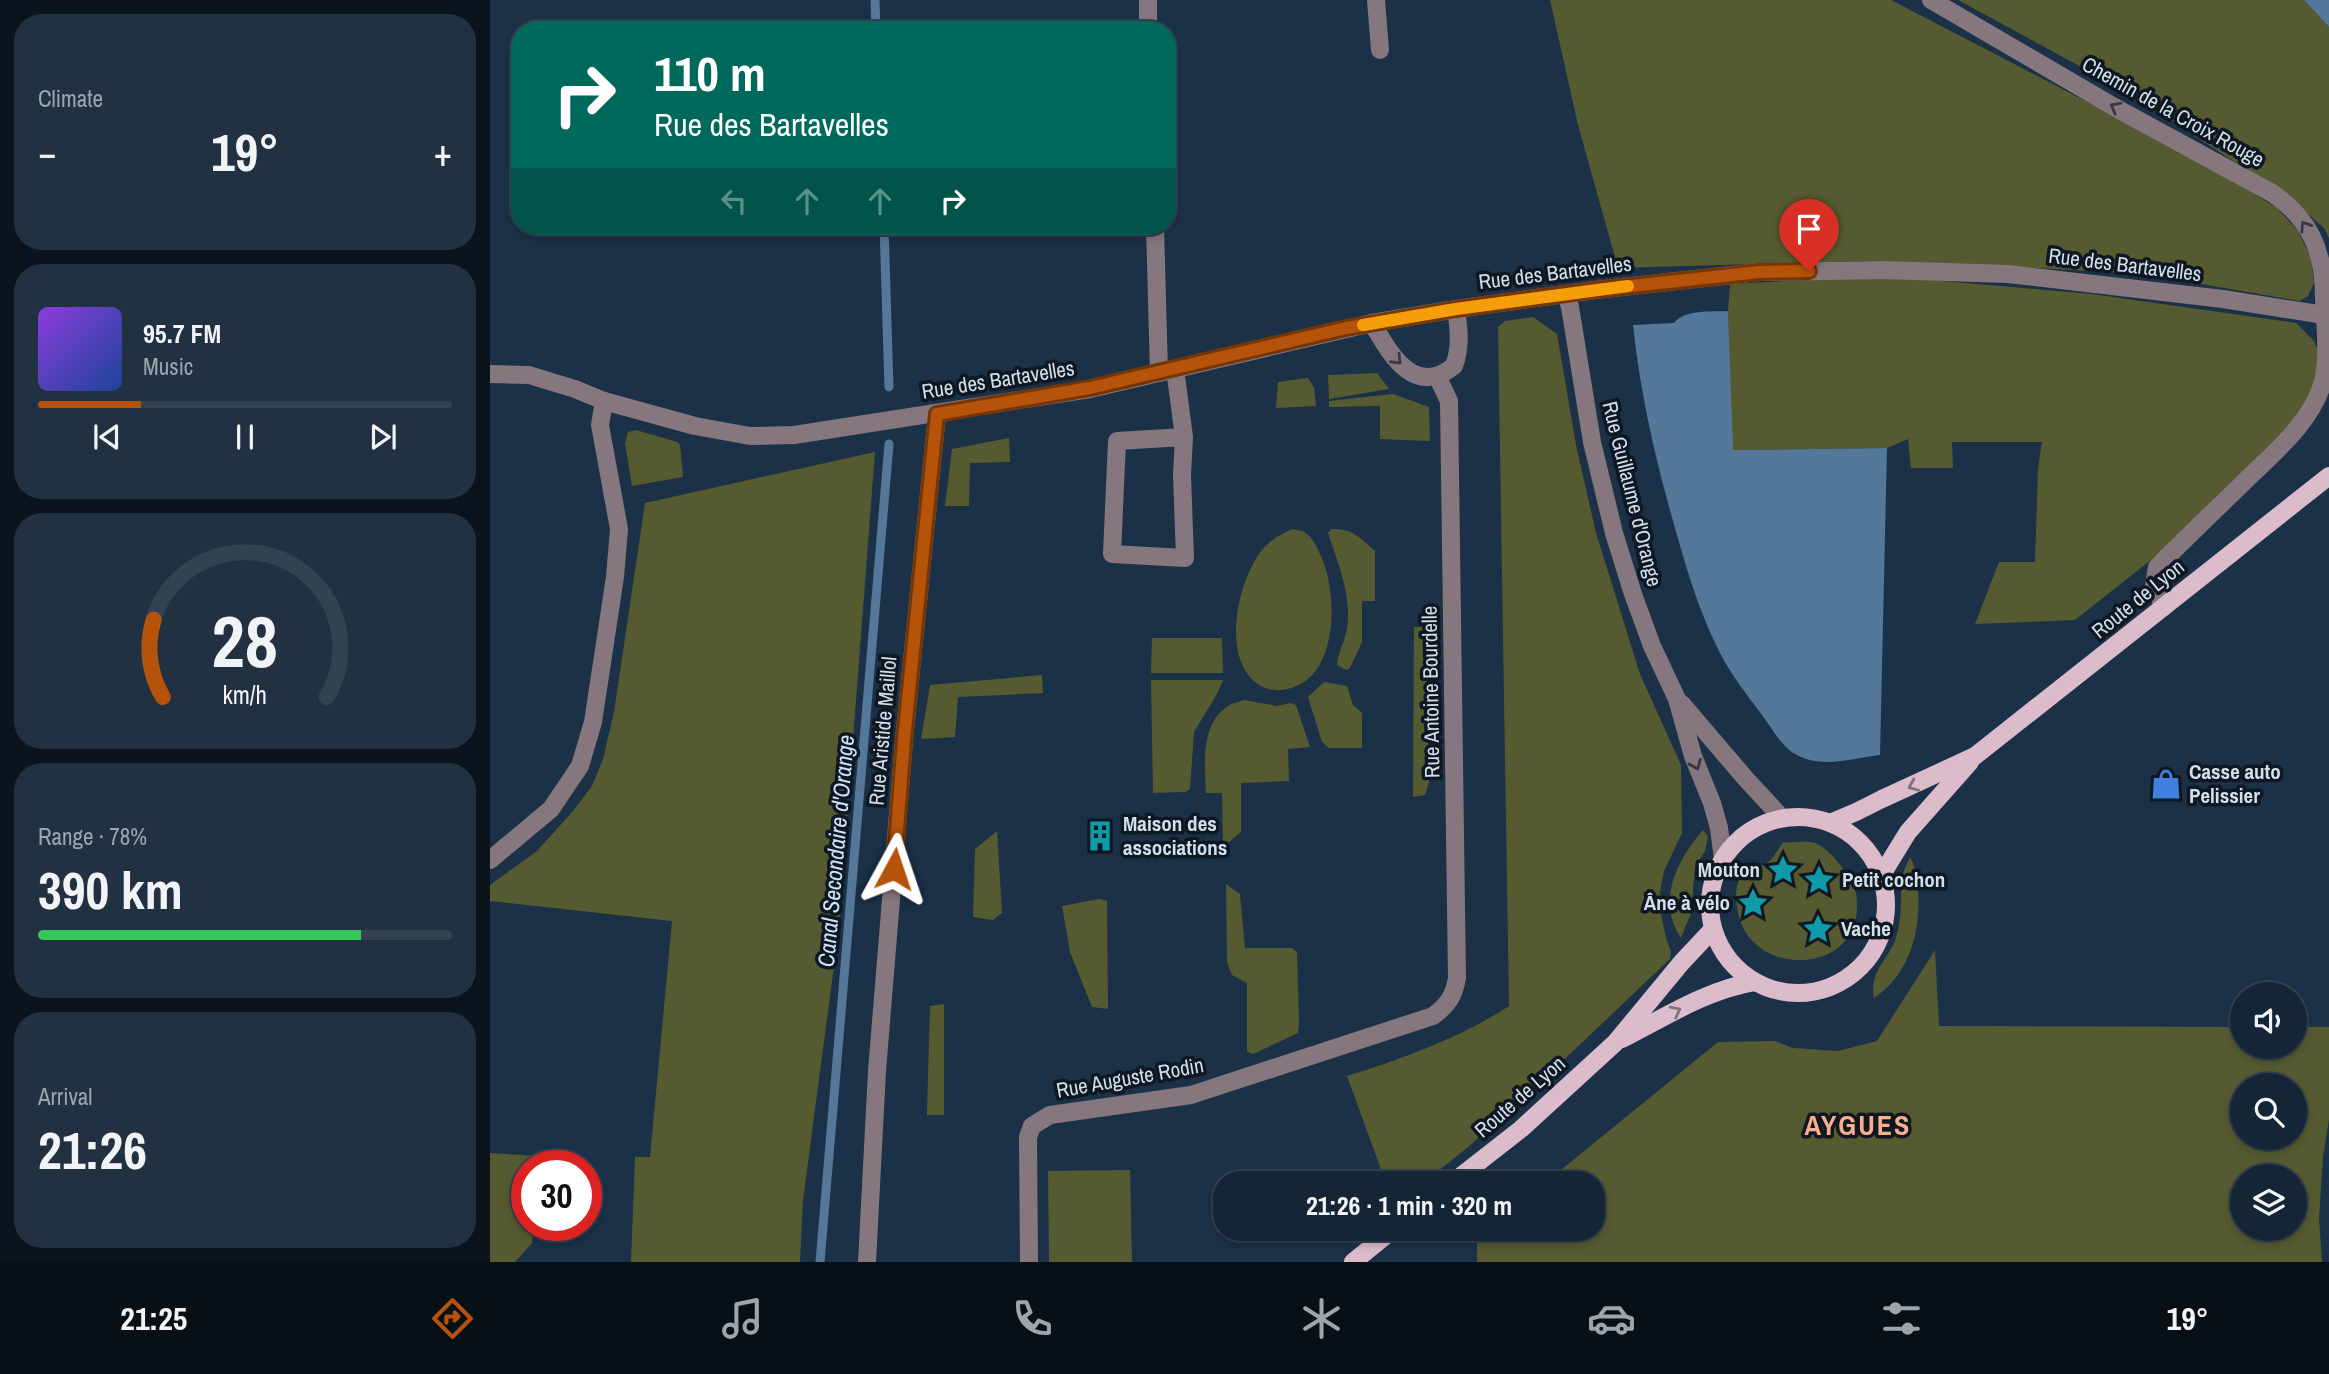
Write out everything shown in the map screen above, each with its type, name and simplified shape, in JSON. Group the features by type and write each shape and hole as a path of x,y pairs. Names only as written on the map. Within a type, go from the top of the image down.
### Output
{"main road":[{"name":"Route de Lyon","path":"1881,876 1908,832 1975,756 2329,476"},
{"name":"Route de Lyon","path":"1829,823 1975,756"},
{"path":"1806,817 1829,823 1855,838 1875,862 1881,876 1885,902 1883,928 1872,953 1854,973 1833,986 1808,993 1780,992 1754,982 1728,960 1713,929 1709,905 1713,881 1723,859 1738,840 1759,826 1782,818 1806,817"},
{"name":"Route de Lyon","path":"1467,1171 1521,1129 1615,1043 1713,929"},
{"name":"Route de Lyon","path":"1615,1043 1729,986 1754,982"},
{"path":"1353,1262 1379,1241"}],"street":[{"path":"1147,0 1148,21"},
{"path":"1376,0 1380,50"},
{"name":"Chemin de la Croix Rouge","path":"1931,0 2289,205 2304,222 2316,245 2324,279 2325,315"},
{"path":"1156,235 1167,371 1184,437 1182,475 1185,558 1112,554 1117,441 1184,437"},
{"name":"Rue des Bartavelles","path":"490,374 529,375 575,388 604,401 695,426 750,436 794,435 1090,388 1372,323 1566,294 1759,272 1884,270 2008,274 2224,299 2325,315"},
{"name":"Rue Guillaume d'Orange","path":"1566,294 1592,442 1614,533 1652,646 1677,699 1693,756 1712,803 1723,859"},
{"path":"1372,323 1399,366 1413,373 1437,376 1454,366 1460,352 1456,309"},
{"path":"2164,607 2154,586 2157,567 2292,433 2312,407 2323,381 2325,315"},
{"name":"Rue Antoine Bourdelle","path":"1437,376 1449,401 1456,797 1457,978 1454,993 1446,1007"},
{"path":"490,860 551,809 580,766 593,722 615,576 619,528 600,425 604,401"},
{"name":"Rue Aristide Maillol","path":"867,1262 877,1071 903,754 937,414"},
{"name":"Rue Guillaume d'Orange","path":"1677,699 1782,818"},
{"name":"Rue Auguste Rodin","path":"1029,1262 1028,1137 1032,1126 1050,1115 1191,1095 1433,1016 1446,1007"}],"green space":[{"path":"1550,0 1891,0 2207,164 2277,208 2298,231 2311,258 2314,283 2308,296 2300,301 2143,274 1982,265 1861,261 1618,268 1578,125"},
{"path":"1958,0 2304,0 2329,27 2329,238 2324,228 2290,198 2129,93"},
{"path":"1886,276 2092,294 2296,323 2313,340 2321,355 2316,387 2283,434 2175,541 2075,620 1975,624 1999,562 2035,562 2038,469 2042,442 1952,442 1953,468 1911,468 1908,439 1887,448 1732,450 1728,311 1730,284"},
{"path":"1533,317 1557,334 1576,445 1596,533 1640,674 1681,765 1682,833 1664,871 1660,892 1661,914 1671,952 1670,959 1550,1073 1438,1171 1382,1171 1347,1076 1430,1047 1509,1006 1498,327 1505,321"},
{"path":"1377,373 1389,389 1329,399 1328,375"},
{"path":"1308,378 1314,387 1316,406 1276,408 1278,382"},
{"path":"1393,394 1429,407 1430,441 1380,439 1380,406 1329,407 1329,401"},
{"path":"636,430 680,445 683,477 632,486 625,444 628,432"},
{"path":"1009,438 1010,462 970,463 969,506 945,506 952,449"},
{"path":"875,452 838,936 803,1200 800,1262 631,1262 635,1157 650,1157 672,921 490,901 490,885 537,851 573,811 592,786 603,759 614,712 645,503"},
{"path":"1292,529 1307,534 1321,556 1330,593 1330,636 1324,656 1314,673 1300,684 1272,690 1256,683 1241,663 1236,630 1238,612 1241,594 1254,562 1269,543"},
{"path":"1331,529 1351,532 1375,551 1375,601 1362,601 1362,642 1350,668 1346,670 1337,665 1347,629 1348,604 1328,533"},
{"path":"1414,627 1425,627 1429,782 1425,795 1413,797"},
{"path":"1152,638 1222,638 1223,673 1151,673"},
{"path":"1042,675 1043,693 958,697 955,737 921,739 930,685"},
{"path":"1151,680 1223,680 1194,732 1190,789 1185,792 1153,793"},
{"path":"1324,682 1347,686 1353,705 1362,713 1362,748 1329,748 1322,742 1308,697"},
{"path":"1244,700 1277,706 1291,703 1296,705 1310,747 1288,749 1289,781 1241,783 1241,832 1223,847 1222,793 1206,793 1206,745 1208,734 1219,714 1230,705"},
{"path":"1703,830 1708,837 1705,851 1695,867 1691,913 1681,938 1670,910 1670,895 1685,854"},
{"path":"997,831 1002,913 993,920 973,917 975,849"},
{"path":"1783,842 1807,842 1820,846 1830,853 1855,888 1857,907 1852,930 1840,946 1823,956 1802,960 1781,958 1762,949 1747,934 1738,912 1737,888 1746,867 1769,862"},
{"path":"1910,857 1918,890 1915,936 1905,964 1886,988 1874,998 1876,975 1897,935 1902,878"},
{"path":"1226,884 1240,894 1245,948 1292,948 1297,952 1298,1033 1253,1054 1247,1051 1247,983 1232,975 1227,962"},
{"path":"1099,899 1107,901 1108,1009 1092,1007 1070,952 1062,906"},
{"path":"1935,950 1939,1026 2230,1027 2230,1059 2307,1059 2307,1027 2329,1027 2329,1119 2323,1157 2319,1218 2322,1262 1477,1262 1477,1241 1605,1241 1605,1171 1560,1171 1718,1042 1775,1041 1793,1048 1838,1051 1877,1041"},
{"path":"944,1004 944,1115 927,1115 930,1006"},
{"path":"490,1153 511,1154 511,1241 532,1243 515,1262 490,1262"},
{"path":"1130,1170 1132,1262 1049,1262 1048,1171"}],"water":[{"path":"2304,0 2329,0 2329,27"},
{"path":"1728,311 1733,450 1887,448 1880,755 1828,762 1807,759 1787,748 1724,661 1694,592 1655,453 1644,402 1633,325 1674,323 1691,313"}],"waterway":[{"name":"Canal Secondaire d'Orange","path":"875,0 876,21"},
{"name":"Canal Secondaire d'Orange","path":"884,235 889,387"},
{"name":"Canal Secondaire d'Orange","path":"820,1262 889,444"}],"slow traffic":[{"path":"1363,325 1456,309 1628,286"}],"place":[{"name":"Casse auto Pelissier","path":"2166,784"},
{"name":"Maison des associations","path":"1100,836"},
{"name":"Mouton","path":"1783,870"},
{"name":"Petit cochon","path":"1819,880"},
{"name":"Âne à vélo","path":"1753,903"},
{"name":"Vache","path":"1818,929"}],"district":[{"name":"AYGUES","path":"1858,1125"}],"route":[{"path":"894,869 904,740 937,414 1090,388 1346,328 1456,309 1759,272 1809,271"}]}
